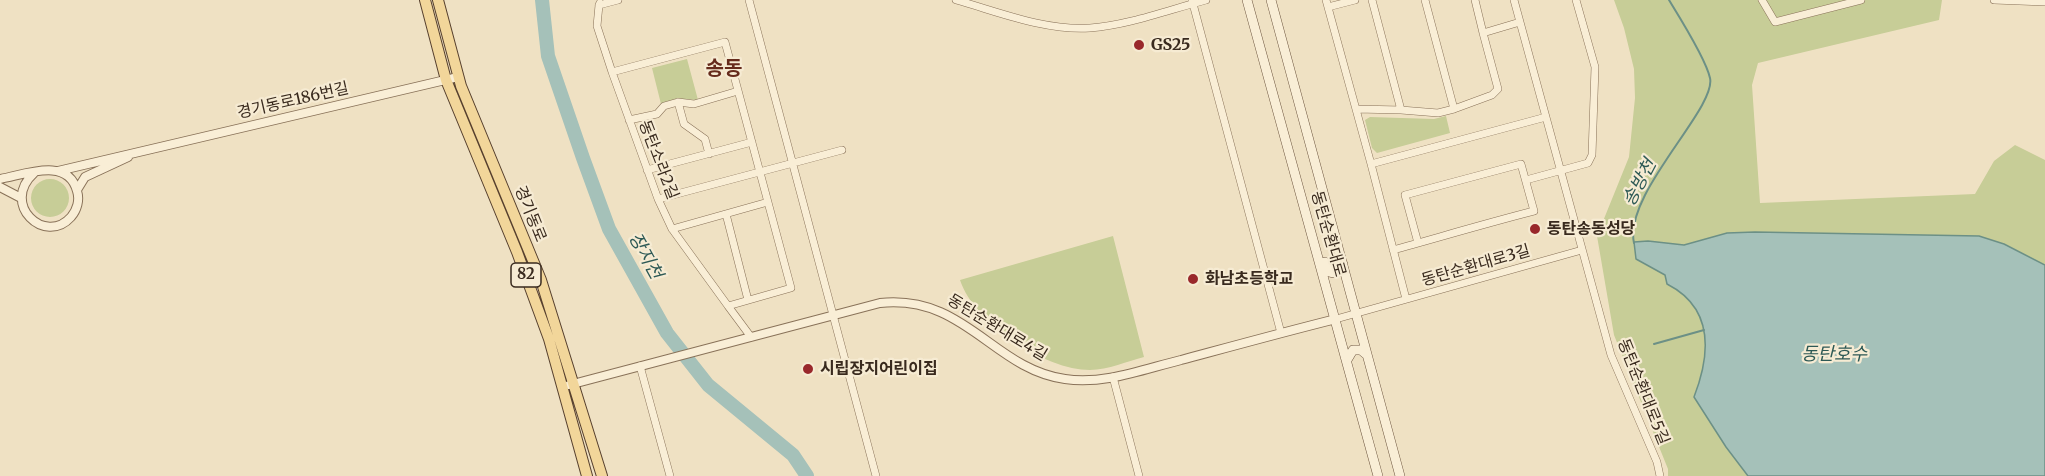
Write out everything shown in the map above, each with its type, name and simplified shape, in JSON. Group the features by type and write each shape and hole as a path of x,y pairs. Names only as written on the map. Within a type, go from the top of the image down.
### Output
{"main road":[{"name":"경기동로","path":"425,0 446,80 517,252 562,386 587,476"},
{"name":"경기동로","path":"438,0 458,77 541,280 602,476"},
{"name":"동탄순환대로","path":"1247,0 1378,476"},
{"name":"동탄순환대로","path":"1271,0 1400,476"},
{"path":"1304,204 1329,272 1337,272 1343,264"},
{"path":"1347,360 1353,350 1361,350 1367,355"}],"street":[{"path":"600,2 618,0"},
{"path":"748,0 876,476"},
{"path":"956,0 1047,25 1089,28 1120,24 1206,0"},
{"path":"1355,0 1327,3 1406,299"},
{"path":"1372,0 1401,110"},
{"path":"1425,0 1454,109"},
{"path":"1356,109 1438,113 1492,95 1497,89 1475,0"},
{"path":"1514,0 1582,250"},
{"path":"1526,180 1588,163 1592,155 1595,67 1576,0"},
{"path":"1762,0 1775,22 1859,0"},
{"path":"1994,0 2045,2"},
{"name":"동탄소라2길","path":"600,2 597,26 658,199 672,229 751,337"},
{"path":"1193,2 1281,333"},
{"path":"1484,33 1520,22"},
{"path":"612,72 725,42 791,288 728,306"},
{"name":"경기동로186번길","path":"134,154 458,77"},
{"path":"629,120 657,114 664,106 678,102 694,104 738,91"},
{"path":"678,102 684,124 705,139 709,154"},
{"path":"1371,164 1546,117"},
{"path":"647,170 752,142"},
{"path":"658,199 842,150"},
{"path":"0,179 34,174 43,170 58,171 111,157 134,154"},
{"path":"77,190 85,177 134,154"},
{"path":"1393,250 1534,211 1521,164 1405,195 1418,243"},
{"path":"34,174 27,180 21,198 22,207 34,222 52,227 61,225 75,212 78,203 77,190 70,177 58,171"},
{"path":"0,187 21,198"},
{"path":"672,229 768,202"},
{"path":"726,214 748,300"},
{"name":"동탄순환대로3길","path":"1336,319 1582,250"},
{"name":"동탄순환대로5길","path":"1582,250 1611,355 1658,462 1660,476"},
{"name":"동탄순환대로4길","path":"562,386 880,303 916,303 955,318 1025,365 1045,374 1065,379 1113,377 1336,319"},
{"path":"640,366 670,476"},
{"path":"1113,377 1139,476"}],"green space":[{"path":"1614,0 1942,0 1939,20 1758,63 1752,85 1760,203 1975,194 1994,161 2015,145 2045,160 2045,476 1668,476 1668,469 1614,335 1597,236 1629,157 1635,98 1634,69 1624,28"},
{"path":"687,59 698,100 681,99 661,104 652,68"},
{"path":"1446,116 1450,133 1377,153 1372,148 1365,120 1370,117 1434,119"},
{"path":"50,179 64,184 69,198 64,212 50,217 36,212 31,198 36,184"},
{"path":"1113,236 1144,357 1118,365 1097,370 1072,368 1033,353 1013,341 980,312 960,280"}],"water":[{"name":"동탄호수","path":"1727,233 1979,236 2004,244 2045,265 2045,476 1748,476 1694,397 1704,364 1704,333 1701,319 1682,294 1667,284 1665,275 1636,259 1634,242 1648,241 1684,245"}],"waterway":[{"name":"장지천","path":"542,0 548,56 609,229 667,333 708,385 793,455 807,476"},
{"name":"송방천","path":"1634,243 1634,223 1642,201 1655,177 1700,110 1708,92 1710,78 1708,70 1669,0"},
{"path":"1654,344 1704,330"}],"place":[{"name":"GS25","path":"1139,45"},
{"name":"동탄송동성당","path":"1535,229"},
{"name":"화남초등학교","path":"1193,279"},
{"name":"시립장지어린이집","path":"808,369"}],"district":[{"name":"송동","path":"724,69"}]}
